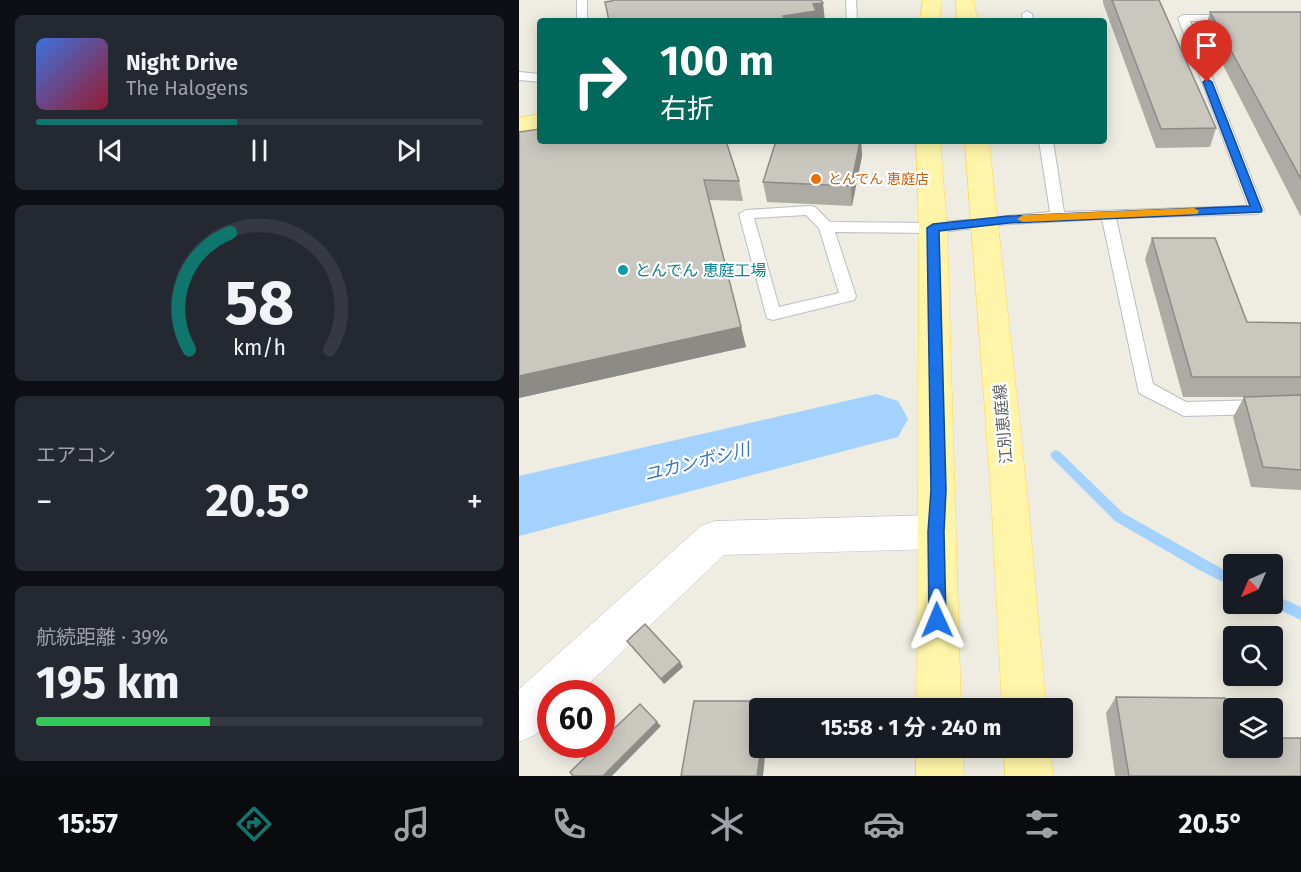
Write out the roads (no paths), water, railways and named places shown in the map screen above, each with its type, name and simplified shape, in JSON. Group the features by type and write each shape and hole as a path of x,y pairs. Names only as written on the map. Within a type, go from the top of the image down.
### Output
{"main road":[{"path":"930,18 932,0"},
{"path":"965,0 967,18"},
{"path":"519,125 537,122"},
{"path":"928,144 933,228 939,698"},
{"name":"江別恵庭線","path":"977,144 986,223 1023,698"},
{"path":"939,758 940,776"},
{"path":"1028,758 1029,776"}],"street":[{"path":"519,720 714,538 936,532"}],"lane":[{"path":"582,0 582,18"},
{"path":"851,0 852,18"},
{"path":"826,227 848,296 773,314 747,214 810,210 826,227 933,228 1009,219 1257,210 1183,18 1242,18"},
{"path":"519,76 537,78"},
{"path":"1046,144 1058,217"},
{"path":"1108,214 1145,388 1184,410 1301,406"}],"waterway":[{"name":"ユカンボシ川","path":"519,506 876,419"},
{"name":"ユカンボシ川","path":"1056,455 1119,517 1223,576"},
{"name":"ユカンボシ川","path":"1283,605 1301,614"}],"place":[{"name":"とんでん 恵庭店","path":"816,179"},
{"name":"とんでん 恵庭工場","path":"623,270"}]}
